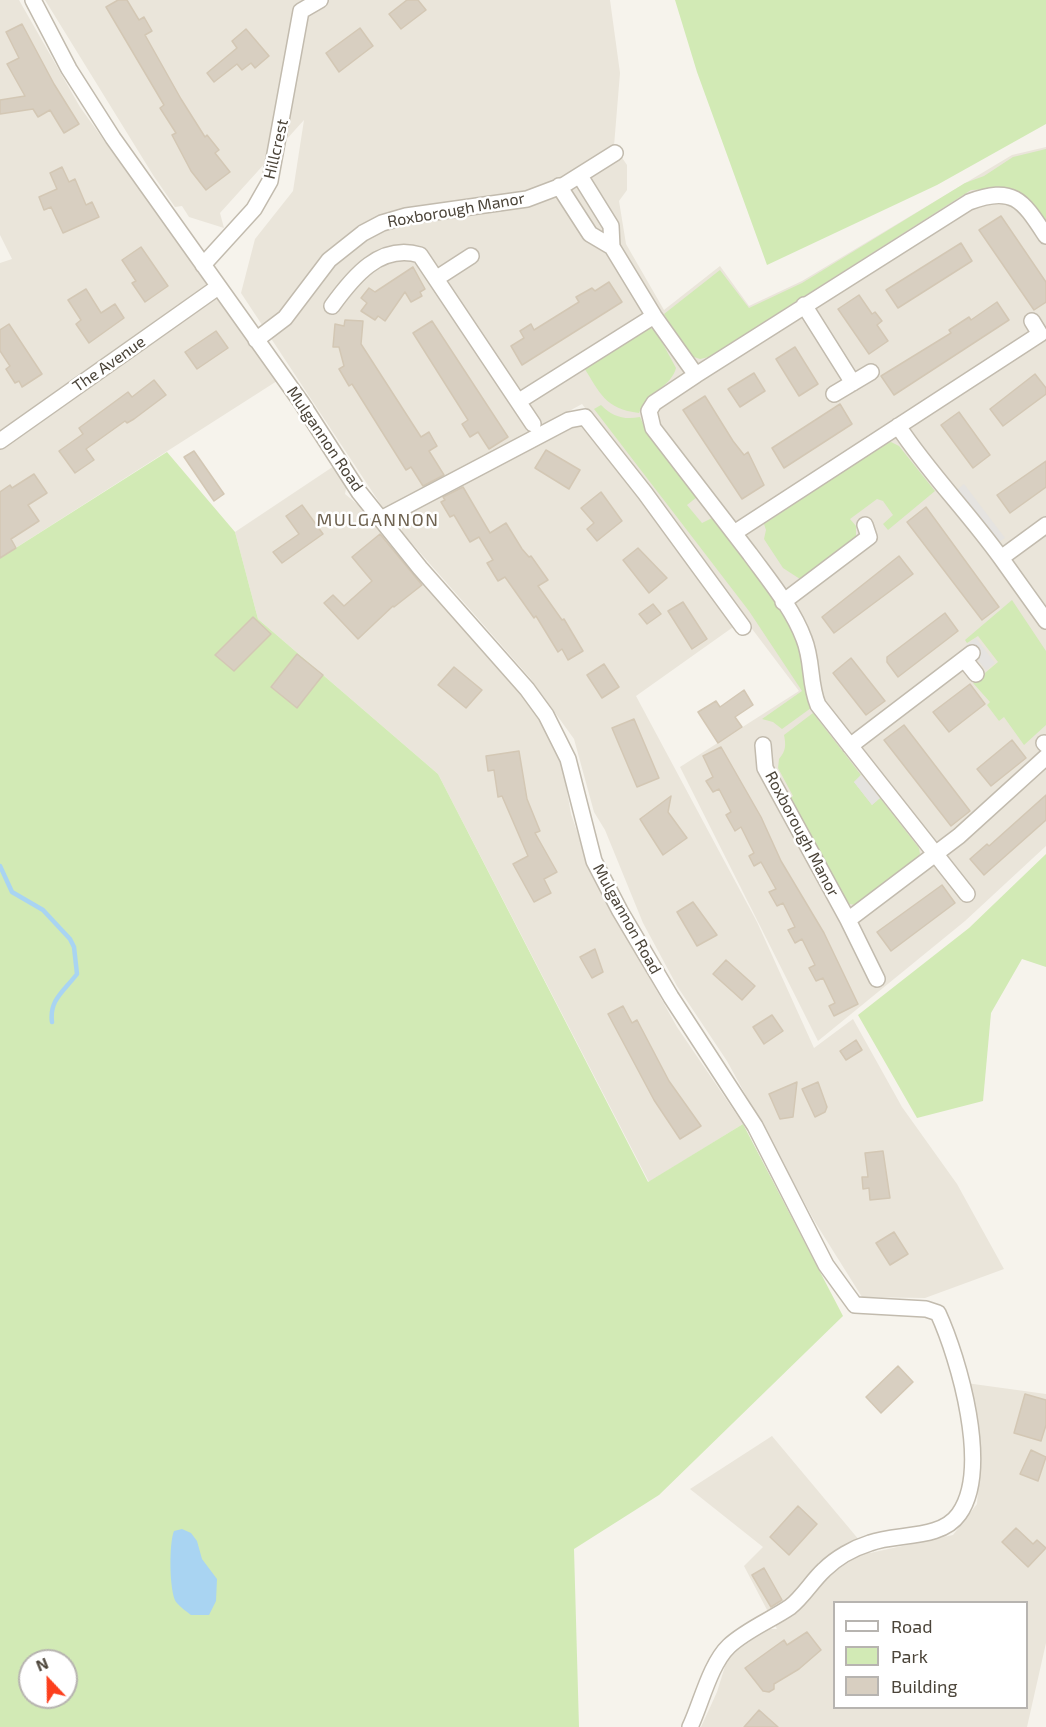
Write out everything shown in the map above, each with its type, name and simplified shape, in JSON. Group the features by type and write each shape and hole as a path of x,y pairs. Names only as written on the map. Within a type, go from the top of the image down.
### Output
{"street":[{"name":"Mulgannon Road","path":"33,0 69,69 112,138 328,441 359,492 475,632 527,689 554,728 568,759 594,861 671,997 755,1126 826,1265 855,1305 926,1309 938,1313 952,1344 974,1445 971,1479 959,1516 941,1529 872,1542 848,1552 825,1569 793,1605 728,1646 708,1681 690,1727"},
{"name":"Hillcrest","path":"203,266 254,209 270,181 296,6 320,0"},
{"name":"Roxborough Manor","path":"256,340 285,318 329,260 363,232 382,223 406,216 507,203 559,186 580,176 615,153"},
{"path":"580,176 611,226 612,248"},
{"path":"559,186 590,234 612,248 654,316 696,375"},
{"path":"967,894 936,854 876,785 850,746 818,705 813,694 810,658 804,637 783,602 734,532 649,420 649,411 654,403 696,375 969,202 987,195 1008,194 1025,204 1046,236"},
{"name":"Roxborough Manor","path":"332,306 348,284 364,268 390,254 405,251 420,255 533,424"},
{"path":"437,278 471,256"},
{"name":"The Avenue","path":"0,441 218,287"},
{"path":"804,305 853,383"},
{"path":"519,401 654,316"},
{"path":"734,532 1040,334 1032,321"},
{"path":"834,394 871,372"},
{"path":"381,519 569,420 585,417 645,493 742,627"},
{"path":"898,426 922,461 975,519 1046,621"},
{"path":"783,602 869,537 866,525"},
{"path":"1001,558 1046,525"},
{"path":"850,746 968,656 976,674"},
{"name":"Roxborough Manor","path":"764,745 765,768 848,920 876,979"},
{"path":"848,920 936,854 1045,749"}],"shaded area":[{"path":"0,0 19,0 80,107 277,381 0,558 0,263 12,259 0,235"},
{"path":"45,0 610,0 620,73 614,146 627,165 627,190 619,201 626,244 664,310 720,266 749,306 802,281 1012,155 1046,147 1046,846 965,921 818,1041 680,767 799,691 582,404 388,510 383,508 241,293 255,239 293,191 304,120 220,213 224,228 189,217 182,206 175,207 153,175"},
{"path":"582,423 736,625 636,696 757,922 814,1048 853,1019 902,1107 957,1184 1004,1269 925,1298 862,1297 815,1222 727,1061 677,986 643,923 605,830 594,812 574,739 530,678 402,532 401,516"},
{"path":"334,466 347,483 345,494 368,513 519,691 545,728 563,768 571,814 592,875 677,1027 743,1124 649,1182 438,774 258,619 235,532"},
{"path":"964,484 1005,538 997,543 956,491"},
{"path":"976,638 995,663 986,670 966,645"},
{"path":"861,775 880,798 872,805 854,782"},
{"path":"966,1383 1046,1394 1046,1643 1027,1727 701,1727 717,1692 726,1663 733,1653 767,1629 777,1629 744,1566 763,1547 690,1489 772,1436 870,1553 953,1535 977,1504 980,1458"}],"green space":[{"path":"675,0 1046,0 1046,124 937,185 767,265 697,72"},
{"path":"1046,149 1046,225 991,189 971,190 709,357 700,359 688,355 664,314 720,270 749,308 802,283 965,183 984,176 1013,157"},
{"path":"651,328 657,333 676,368 670,380 648,399 639,413 618,408 605,398 583,366 644,329"},
{"path":"601,405 619,417 640,417 646,430 696,495 697,497 687,505 702,523 714,517 760,578 781,611 801,653 811,708 782,729 773,722 762,719 802,691 749,611 594,409"},
{"path":"891,442 899,446 935,491 888,530 883,524 893,515 883,501 877,499 850,519 856,526 856,538 803,581 783,568 764,539 766,530 764,524 883,445"},
{"path":"167,452 235,532 258,619 438,774 648,1182 743,1124 843,1316 659,1495 574,1549 579,1727 0,1727 0,558"},
{"path":"1012,600 1046,651 1046,725 1024,745 1004,717 999,721 987,705 990,702 973,683 998,662 978,636 967,643 965,640"},
{"path":"813,713 861,775 854,782 872,805 880,798 919,848 920,854 916,859 856,905 849,904 844,898 789,799 793,796 778,768 779,759 785,748 784,735"},
{"path":"1046,854 1046,967 1022,959 991,1013 983,1101 917,1118 858,1015 969,928"}],"water":[{"path":"182,1529 191,1533 197,1541 202,1559 217,1579 216,1601 209,1615 191,1615 176,1602 174,1596 170,1566 171,1545 174,1531"}],"building":[{"path":"118,0 127,0 139,20 144,17 152,31 145,35 181,99 205,137 207,135 219,150 215,153 230,172 206,190 191,171 172,135 176,133 160,108 164,105 106,7"},
{"path":"407,0 418,0 426,10 401,29 389,14"},
{"path":"22,24 54,84 79,124 64,133 50,110 38,117 33,109 0,114 0,100 25,96 7,64 19,58 6,32"},
{"path":"360,28 373,46 339,72 326,53"},
{"path":"246,29 269,56 255,68 251,63 242,70 237,64 214,82 207,73 237,48 232,41"},
{"path":"62,167 69,182 75,179 86,205 92,202 99,217 63,233 51,207 44,210 39,197 57,189 50,173"},
{"path":"1001,216 1046,282 1046,302 1034,310 979,230"},
{"path":"961,243 972,261 898,308 886,290"},
{"path":"141,247 168,286 145,302 132,283 136,281 122,260"},
{"path":"413,267 425,289 420,292 422,296 411,302 405,292 385,321 378,316 375,320 361,311 367,303 361,298 369,288 375,292"},
{"path":"609,282 622,302 522,365 511,346 524,338 520,331 531,324 534,330 579,302 576,297 592,288 595,291"},
{"path":"86,289 101,313 115,304 124,318 89,343 76,324 81,320 68,300"},
{"path":"859,295 872,314 875,312 882,321 877,325 888,341 869,354 838,309"},
{"path":"997,302 1009,320 894,395 881,376 951,333 949,330 969,317 971,320"},
{"path":"345,320 363,321 361,344 421,437 429,432 437,446 429,451 444,475 423,486 411,467 406,470 352,384 349,386 339,369 344,366 339,347 333,347 335,324 344,326"},
{"path":"432,321 508,437 489,449 478,432 470,437 462,424 468,420 413,333"},
{"path":"9,324 42,374 22,387 19,381 15,383 6,369 10,366 0,351 0,330"},
{"path":"216,331 228,348 197,369 185,352"},
{"path":"795,347 818,384 799,396 776,359"},
{"path":"754,373 765,391 740,407 728,389"},
{"path":"1035,374 1046,388 1046,394 1003,426 990,409"},
{"path":"154,380 166,395 134,419 127,423 125,421 86,449 94,460 75,473 59,451 83,434 79,428 128,392 132,397"},
{"path":"705,396 733,441 744,455 748,452 764,485 742,499 683,410"},
{"path":"840,404 852,424 784,468 772,448"},
{"path":"959,412 990,455 973,468 941,425"},
{"path":"546,450 580,470 569,489 535,468"},
{"path":"194,451 224,494 214,501 184,457"},
{"path":"1046,461 1046,487 1010,513 997,495"},
{"path":"34,474 47,493 28,505 39,521 11,539 16,548 0,558 0,492 10,485 12,488"},
{"path":"463,487 490,533 506,523 522,549 529,557 531,556 548,580 538,586 562,620 564,619 583,651 568,660 562,649 558,652 536,616 534,618 505,577 498,581 487,563 493,560 479,537 470,542 454,515 450,517 441,502 445,500 443,497"},
{"path":"601,492 622,521 597,541 587,529 594,523 581,508"},
{"path":"302,505 323,534 282,563 273,552 299,534 286,516"},
{"path":"926,507 999,607 982,620 907,522"},
{"path":"380,534 422,585 393,606 358,639 324,603 333,595 344,606 372,581 352,557"},
{"path":"638,548 667,578 649,593 623,560"},
{"path":"899,556 913,574 834,633 822,617"},
{"path":"683,602 707,639 692,649 668,611"},
{"path":"653,604 661,614 647,624 639,614"},
{"path":"945,613 958,631 898,677 887,662 887,657"},
{"path":"253,617 271,634 234,671 215,655"},
{"path":"297,654 323,675 297,708 271,687"},
{"path":"851,658 885,701 866,715 833,673"},
{"path":"604,664 619,687 602,698 587,675"},
{"path":"454,667 482,690 466,708 438,685"},
{"path":"970,684 985,704 949,732 933,712"},
{"path":"744,690 753,705 735,717 742,727 718,743 698,712 716,701 720,707"},
{"path":"634,719 659,778 637,787 612,728"},
{"path":"904,725 970,811 951,826 884,740"},
{"path":"1012,740 1026,758 991,786 977,769"},
{"path":"721,747 761,817 781,861 824,933 858,1004 834,1016 829,1006 835,1003 823,978 816,981 809,968 815,965 802,939 795,943 788,930 795,927 783,903 777,906 769,892 776,889 761,862 754,866 749,856 754,853 741,827 735,831 726,815 731,812 719,789 713,792 706,781 713,777 703,756"},
{"path":"519,751 527,799 540,831 535,833 557,872 544,879 551,893 534,902 513,864 528,856 502,796 498,797 494,770 488,771 486,756"},
{"path":"1046,795 1046,820 984,875 970,859 987,844 989,846"},
{"path":"671,796 668,812 687,838 663,855 640,819"},
{"path":"942,885 955,903 891,951 877,932"},
{"path":"693,902 717,935 697,946 677,912"},
{"path":"595,949 603,972 592,978 580,957"},
{"path":"726,960 755,986 742,1000 713,974"},
{"path":"623,1006 632,1023 637,1020 669,1081 701,1126 680,1139 654,1100 608,1014"},
{"path":"772,1015 783,1031 764,1044 753,1027"},
{"path":"856,1040 862,1050 846,1060 840,1051"},
{"path":"797,1082 793,1117 780,1119 769,1094"},
{"path":"818,1082 827,1107 825,1112 815,1117 802,1089"},
{"path":"883,1151 890,1198 870,1200 869,1188 863,1189 862,1177 868,1177 865,1153"},
{"path":"894,1232 908,1254 890,1265 876,1243"},
{"path":"898,1366 913,1382 881,1413 866,1397"},
{"path":"1025,1394 1046,1400 1046,1425 1041,1441 1014,1433"},
{"path":"1031,1450 1046,1457 1038,1481 1020,1474"},
{"path":"798,1506 817,1524 789,1555 770,1537"},
{"path":"1016,1528 1033,1544 1037,1540 1046,1548 1028,1567 1002,1542"},
{"path":"764,1568 782,1600 771,1607 752,1575"},
{"path":"807,1632 821,1650 799,1669 774,1684 774,1689 769,1692 763,1691 745,1668 784,1640 787,1645"},
{"path":"759,1710 778,1727 744,1727"}],"waterway":[{"path":"0,866 12,892 43,910 70,939 74,947 77,974 55,1002 52,1022"}],"district":[{"name":"MULGANNON","path":"378,520"}]}
